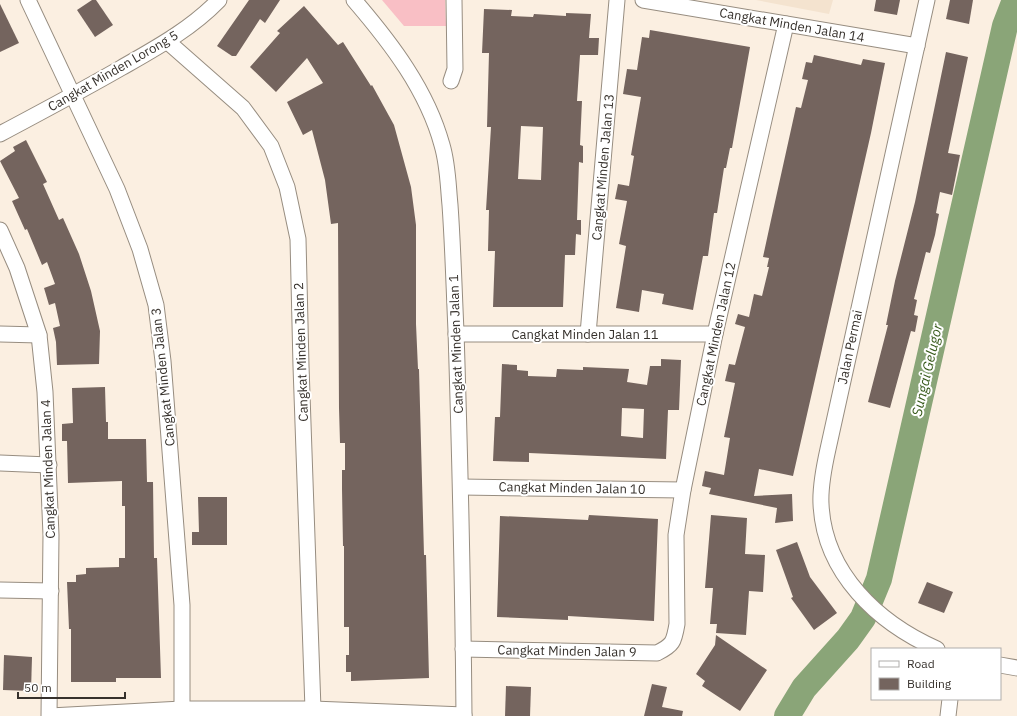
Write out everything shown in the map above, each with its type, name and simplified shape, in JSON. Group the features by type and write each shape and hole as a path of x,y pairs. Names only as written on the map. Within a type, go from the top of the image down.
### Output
{"street":[{"name":"Cangkat Minden Jalan 3","path":"28,0 74,95 117,190 140,249 156,304 163,361 182,605 182,709"},
{"name":"Cangkat Minden Lorong 5","path":"0,134 74,95 168,42 191,26 218,0"},
{"name":"Cangkat Minden Jalan 1","path":"354,0 380,30 408,69 431,114 442,146 447,170 451,218 462,487 464,716"},
{"path":"451,81 455,69 454,0"},
{"name":"Cangkat Minden Jalan 13","path":"588,334 617,0"},
{"name":"Cangkat Minden Jalan 14","path":"643,0 917,46"},
{"name":"Jalan Permai","path":"927,0 823,473 821,504 824,526 841,570 862,599 881,616 917,640 935,648"},
{"name":"Cangkat Minden Jalan 12","path":"670,647 677,624 676,535 683,490 715,334 786,24"},
{"name":"Cangkat Minden Jalan 2","path":"168,42 243,108 271,146 287,187 298,239 313,709"},
{"name":"Cangkat Minden Jalan 4","path":"0,230 17,268 39,335 45,392 49,465 51,591 49,716"},
{"path":"0,334 39,335"},
{"name":"Cangkat Minden Jalan 11","path":"456,334 715,334"},
{"path":"0,464 49,465"},
{"name":"Cangkat Minden Jalan 10","path":"462,487 683,490"},
{"path":"0,590 51,591"},
{"name":"Cangkat Minden Jalan 9","path":"463,649 657,653 670,647"},
{"path":"1001,665 1017,668"},
{"path":"948,716 950,700"},
{"path":"49,716 93,715 182,709 313,709 464,716"}],"shaded area":[{"path":"382,0 445,0 446,26 404,26"},
{"path":"756,0 833,0 829,14"}],"building":[{"path":"92,0 96,0 113,25 95,37 77,10"},
{"path":"249,0 280,0 265,23 260,19 236,56 232,56 217,46"},
{"path":"876,0 900,0 897,15 874,11"},
{"path":"950,0 973,0 969,24 946,19"},
{"path":"0,4 19,43 0,52"},
{"path":"304,6 338,45 343,42 371,86 372,85 394,125 411,187 416,225 416,324 419,369 424,555 426,555 429,678 351,681 351,672 346,672 346,655 349,655 349,627 344,627 342,470 345,470 345,443 340,443 338,223 331,224 325,180 312,130 303,135 287,102 323,83 307,58 276,92 250,67 280,33 277,31"},
{"path":"484,9 512,10 511,16 533,17 534,14 566,16 566,13 591,14 589,38 599,38 598,55 580,55 577,101 582,101 580,145 583,146 583,163 579,162 577,220 581,220 581,235 576,234 575,255 565,255 563,307 493,307 495,251 488,251 489,210 486,210 491,127 487,127 489,53 482,53","holes":["521,126 543,127 541,180 518,179"]},
{"path":"650,30 750,47 732,148 730,148 726,168 724,168 717,213 714,213 708,256 703,256 693,310 662,304 664,294 642,290 639,312 616,308 626,246 619,244 627,201 615,199 618,184 629,186 634,156 631,155 641,97 623,94 627,69 637,70 642,37 649,38"},
{"path":"946,52 968,57 948,153 960,155 952,195 940,192 936,213 939,214 935,235 930,253 926,252 914,299 917,300 914,315 918,316 915,332 911,331 890,408 868,402 888,325 886,325 895,281 915,202"},
{"path":"814,55 861,65 863,59 885,63 871,133 793,476 759,469 754,496 792,494 793,521 775,523 777,508 709,494 711,488 702,486 705,471 724,475 730,438 724,437 735,383 725,381 729,364 735,365 745,327 735,324 738,314 749,317 754,294 762,296 769,267 767,267 769,258 763,257 796,107 801,108 808,80 802,79 806,62 812,63"},
{"path":"26,140 47,182 43,184 59,220 63,218 79,254 91,291 100,331 99,364 57,365 56,342 53,328 60,326 55,303 49,305 44,288 55,284 47,262 42,265 27,229 25,230 12,201 19,198 0,161 15,151 13,147"},
{"path":"661,359 681,360 679,410 668,410 666,459 529,453 529,462 493,461 495,417 500,417 502,364 517,365 517,370 528,371 528,376 556,377 557,369 583,370 583,367 629,369 627,382 647,385 650,366 661,366","holes":["622,408 644,409 643,438 621,436"]},
{"path":"105,387 108,439 146,439 147,482 153,482 154,558 157,558 161,678 116,678 116,682 71,682 71,629 69,629 67,582 76,582 76,575 86,574 86,568 119,567 119,558 125,558 125,506 122,506 122,481 68,483 67,441 62,441 62,424 73,423 72,388"},
{"path":"198,497 227,497 227,545 192,545 192,532 199,532"},
{"path":"589,515 658,519 654,621 568,616 568,620 497,617 500,516 588,520"},
{"path":"711,515 747,518 745,554 765,555 763,592 749,591 746,635 716,633 717,624 710,624 713,588 705,588"},
{"path":"797,542 810,577 837,613 814,630 791,598 793,597 776,550"},
{"path":"927,582 953,592 944,613 918,603"},
{"path":"716,635 767,670 740,711 702,686 705,681 696,674 715,645"},
{"path":"4,655 32,657 31,691 3,690"},
{"path":"652,684 667,687 662,707 683,711 682,716 644,716"},
{"path":"506,686 531,687 530,716 505,716"}],"waterway":[{"name":"Sungai Gelugor","path":"787,716 804,688 848,639 863,618 879,579 1005,26 1015,0"}]}
